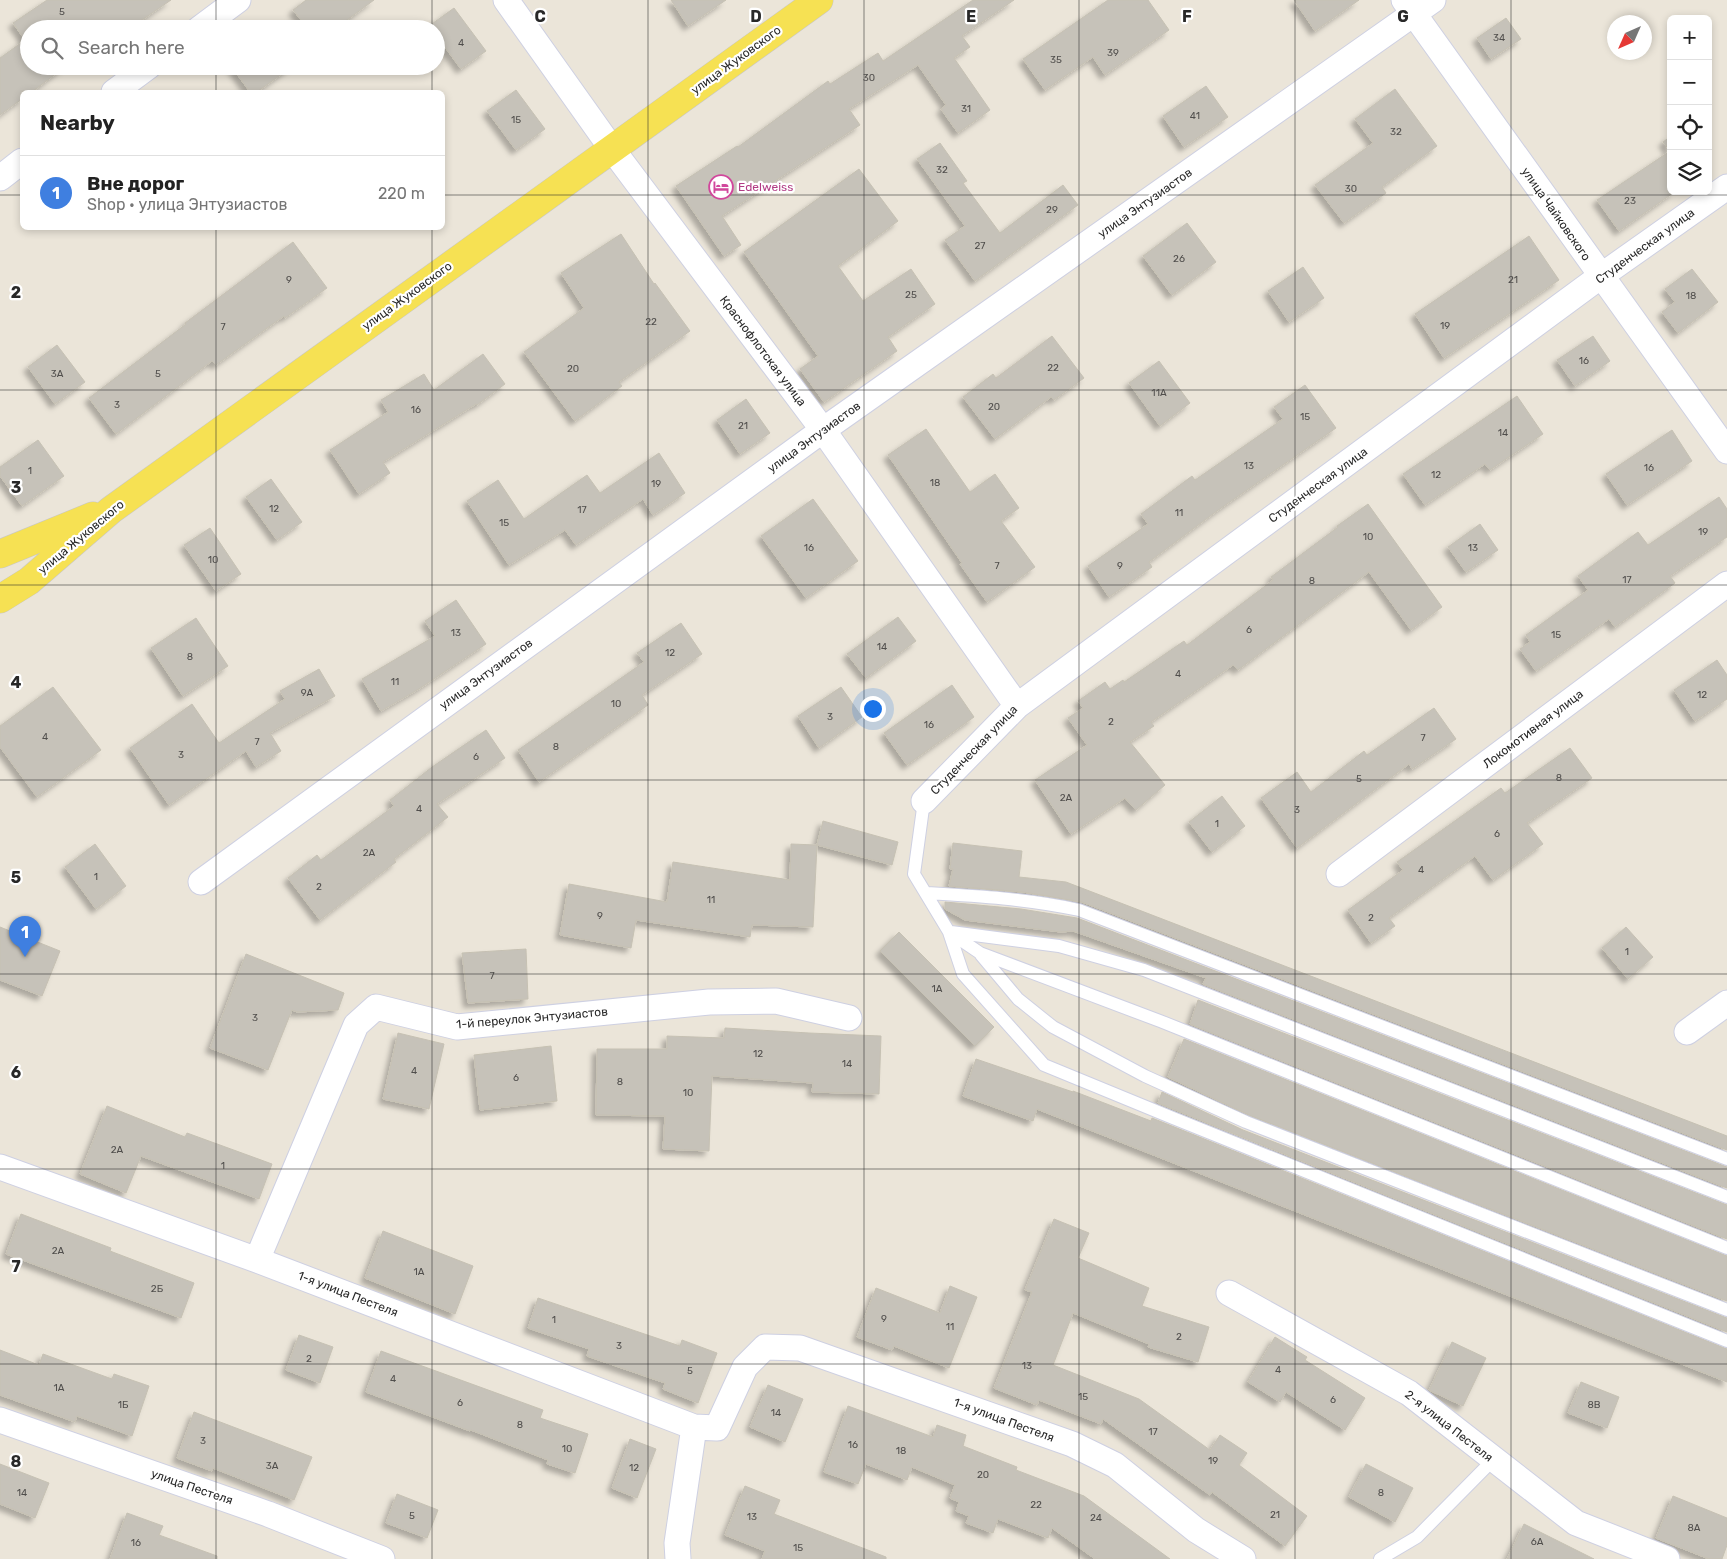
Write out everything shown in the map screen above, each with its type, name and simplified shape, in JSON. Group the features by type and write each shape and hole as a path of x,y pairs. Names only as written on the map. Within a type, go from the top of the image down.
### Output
{"main road":[{"name":"улица Жуковского","path":"0,599 29,581 111,510 819,0"},
{"path":"0,554 111,510"}],"street":[{"path":"211,20 238,0"},
{"name":"Краснофлотская улица","path":"506,0 612,149 822,430 1017,706"},
{"name":"улица Чайковского","path":"1417,4 1601,276 1727,451"},
{"name":"улица Энтузиастов","path":"201,882 822,430 1417,4"},
{"path":"117,90 137,75"},
{"path":"0,178 20,163"},
{"name":"Студенческая улица","path":"924,801 1017,706 1601,276 1727,186"},
{"name":"Локомотивная улица","path":"1339,874 1727,584"},
{"name":"1-й переулок Энтузиастов","path":"257,1260 356,1025 376,1007 457,1027 709,1002 776,1001 849,1018"},
{"path":"1687,1032 1727,1003"},
{"name":"1-я улица Пестеля","path":"0,1167 257,1260 694,1427 717,1428 746,1368 765,1347 800,1348 1072,1444 1115,1465 1196,1530 1243,1559"},
{"name":"2-я улица Пестеля","path":"1229,1293 1408,1393 1576,1523 1667,1559"},
{"name":"улица Пестеля","path":"0,1420 268,1514 382,1559"},
{"path":"678,1559 677,1543 694,1427"}],"lane":[{"path":"924,801 914,874 949,932 963,974 1044,1065 1727,1341"},
{"path":"926,894 983,897 1055,905 1079,910 1727,1159"},
{"path":"949,932 980,953 1160,1021 1727,1248"},
{"path":"949,932 1059,946 1144,970 1727,1197"},
{"path":"980,953 1018,999 1053,1027 1144,1076 1246,1122 1727,1310"},
{"path":"1380,1559 1417,1537 1493,1460"}],"building":[{"path":"47,0 171,0 142,20 20,20 20,33 13,23"},
{"path":"306,0 374,0 347,20 301,20 293,10"},
{"path":"671,0 726,0 688,26"},
{"path":"973,0 1014,0 962,36 970,47 954,58 990,110 958,133 941,109 946,105 918,65 849,109 860,125 722,216 741,245 724,256 676,186 738,147 828,81 830,84 878,53 883,61"},
{"path":"1108,0 1148,0 1169,30 1105,75 1093,57 1045,90 1023,59"},
{"path":"1294,0 1359,0 1315,31"},
{"path":"454,8 486,51 461,69 445,47 445,20 437,20"},
{"path":"1506,18 1521,39 1491,59 1477,38"},
{"path":"20,44 20,75 54,75 35,90 20,90 20,100 0,115 0,58"},
{"path":"238,75 281,75 260,90 249,90"},
{"path":"1206,86 1228,117 1184,147 1163,116"},
{"path":"1395,89 1437,146 1382,187 1386,193 1344,223 1315,185 1373,143 1355,119"},
{"path":"516,90 545,129 516,150 487,111"},
{"path":"1667,139 1667,147 1663,142"},
{"path":"940,143 967,181 963,183 1000,233 1063,185 1078,205 975,281 945,240 965,226 917,159"},
{"path":"1667,153 1667,195 1670,195 1619,231 1597,200"},
{"path":"859,169 898,221 838,266 863,301 911,269 935,304 888,337 897,351 824,402 800,369 818,356 744,252"},
{"path":"1187,223 1216,262 1172,295 1143,256"},
{"path":"621,234 654,284 690,331 619,382 622,386 575,421 524,352 584,308 561,273"},
{"path":"1529,236 1559,280 1444,358 1415,314"},
{"path":"293,242 327,288 285,318 284,316 216,365 212,361 116,434 89,398"},
{"path":"1303,267 1324,298 1289,322 1268,291"},
{"path":"1692,269 1718,302 1678,333 1662,312 1675,302 1665,289"},
{"path":"1052,336 1084,378 1054,400 1051,397 995,439 963,397 993,374 996,378"},
{"path":"1593,336 1610,361 1575,386 1557,360"},
{"path":"57,345 85,382 55,404 28,367"},
{"path":"483,354 505,384 477,405 383,462 390,473 359,494 330,450 388,412 381,400 424,374 434,390"},
{"path":"1159,361 1190,403 1160,426 1129,383"},
{"path":"1305,385 1336,428 1217,511 1149,562 1152,567 1109,597 1088,566 1148,524 1141,514 1192,476 1195,480 1283,419 1274,407"},
{"path":"1517,396 1543,434 1490,470 1485,464 1425,505 1403,474"},
{"path":"746,399 770,433 740,454 717,420"},
{"path":"926,429 970,492 995,474 1019,508 1001,521 1035,567 987,602 888,455"},
{"path":"1672,430 1692,461 1627,505 1606,474"},
{"path":"38,440 64,476 22,506 0,476 0,467"},
{"path":"659,453 685,493 653,515 643,499 576,545 565,530 509,565 467,501 498,480 524,519 587,475 600,493"},
{"path":"271,479 302,522 277,540 246,497"},
{"path":"1719,497 1727,509 1727,537 1670,576 1675,583 1615,627 1609,619 1536,671 1520,649 1530,642 1526,635 1588,590 1578,576 1638,532 1648,545"},
{"path":"813,499 858,561 806,598 761,536"},
{"path":"1368,504 1442,607 1411,630 1369,572 1238,670 1233,665 1151,722 1154,726 1130,742 1165,785 1136,810 1125,798 1071,834 1035,780 1087,745 1068,718 1083,708 1078,701 1105,682 1110,689 1123,680 1124,682 1184,641 1187,645 1273,580 1271,577"},
{"path":"1480,524 1498,550 1466,572 1448,547"},
{"path":"210,528 241,574 216,591 184,545"},
{"path":"456,600 486,644 419,689 381,711 362,679 435,636 425,621"},
{"path":"898,617 916,641 866,678 847,654"},
{"path":"196,618 228,666 183,696 151,648"},
{"path":"681,623 702,654 642,695 648,705 539,782 518,750 644,662 637,653"},
{"path":"1717,660 1727,675 1727,699 1695,721 1674,690"},
{"path":"319,669 335,696 270,733 281,751 256,767 246,751 169,805 130,748 192,704 219,743 285,699 280,691"},
{"path":"952,685 974,717 907,765 884,733"},
{"path":"53,687 101,750 37,797 0,747 0,726"},
{"path":"841,687 862,717 819,748 798,716"},
{"path":"1434,708 1456,739 1412,769 1409,764 1297,848 1261,798 1297,772 1311,792 1364,751 1367,755"},
{"path":"486,730 505,758 437,804 448,817 394,859 396,862 320,920 288,878 317,855 321,860 394,806 390,800 432,767"},
{"path":"1570,748 1592,778 1527,823 1543,844 1493,880 1475,856 1389,918 1395,926 1371,943 1348,910 1403,870 1397,862 1501,788 1505,793"},
{"path":"1222,796 1245,826 1212,852 1189,822"},
{"path":"823,821 898,842 892,865 817,845"},
{"path":"953,843 1022,851 1019,877 1066,882 1727,1136 1727,1150 1082,902 1023,892 949,886 953,869 950,869"},
{"path":"95,844 126,886 96,909 65,867"},
{"path":"791,844 817,845 813,927 752,925 750,937 636,920 631,948 560,935 569,884 667,902 673,862 790,880"},
{"path":"945,902 1021,909 1077,918 1727,1167 1727,1188 1203,984 1206,978 1073,931 1061,932 965,920 945,909"},
{"path":"0,927 60,951 42,996 0,980"},
{"path":"1626,927 1653,957 1628,979 1602,948"},
{"path":"899,932 994,1027 975,1046 880,951"},
{"path":"526,949 528,999 468,1003 462,953"},
{"path":"246,954 344,993 338,1010 297,1012 292,1010 268,1070 210,1048"},
{"path":"1198,1000 1727,1205 1727,1239 1190,1024"},
{"path":"725,1028 881,1036 879,1094 812,1092 813,1083 712,1076 709,1151 663,1149 665,1116 596,1115 597,1049 667,1049 667,1036 724,1038"},
{"path":"398,1033 444,1044 429,1109 383,1099"},
{"path":"1184,1039 1727,1256 1727,1301 1249,1115 1168,1077"},
{"path":"551,1046 557,1101 480,1110 474,1055"},
{"path":"976,1059 1073,1091 1151,1121 1152,1118 1727,1349 1727,1382 1037,1109 1033,1121 963,1096"},
{"path":"1162,1092 1243,1130 1727,1318 1727,1332 1158,1103"},
{"path":"107,1106 185,1137 187,1133 272,1164 259,1199 141,1156 126,1193 80,1174"},
{"path":"21,1214 111,1248 110,1251 194,1283 181,1318 6,1254"},
{"path":"1054,1219 1089,1233 1078,1258 1149,1288 1142,1306 1209,1327 1198,1362 1148,1347 1149,1344 1073,1313 1053,1365 1139,1399 1210,1450 1220,1435 1247,1453 1239,1465 1307,1516 1285,1546 1212,1492 1210,1495 1103,1419 1101,1424 1039,1400 1037,1405 994,1388 1032,1292 1025,1290"},
{"path":"383,1231 473,1266 455,1314 365,1278"},
{"path":"950,1286 977,1297 949,1368 894,1346 892,1350 857,1337 876,1288 940,1313"},
{"path":"538,1298 680,1346 682,1340 717,1353 698,1403 663,1389 665,1383 587,1356 589,1349 528,1328"},
{"path":"299,1335 333,1347 320,1383 286,1370"},
{"path":"1275,1337 1307,1357 1305,1360 1365,1398 1345,1430 1286,1392 1280,1402 1248,1382"},
{"path":"1452,1342 1486,1358 1463,1406 1429,1390"},
{"path":"0,1350 39,1365 43,1354 112,1379 114,1374 149,1386 132,1436 77,1416 75,1422 0,1395"},
{"path":"381,1351 543,1410 540,1418 588,1434 575,1473 547,1464 548,1460 471,1430 366,1392"},
{"path":"1581,1382 1619,1397 1607,1428 1568,1413"},
{"path":"768,1385 803,1399 785,1442 750,1427"},
{"path":"848,1406 933,1437 937,1425 966,1435 963,1446 1017,1467 1016,1470 1084,1496 1170,1559 1095,1559 1052,1528 1048,1538 998,1519 993,1533 966,1523 969,1516 956,1511 959,1502 950,1498 955,1485 912,1467 907,1480 866,1464 858,1484 824,1472"},
{"path":"194,1412 312,1457 294,1500 213,1468 212,1471 177,1458"},
{"path":"630,1439 656,1449 637,1498 612,1488"},
{"path":"0,1464 49,1483 35,1518 0,1504"},
{"path":"1366,1464 1413,1488 1395,1522 1349,1497"},
{"path":"745,1486 780,1500 774,1514 886,1557 886,1559 762,1559 765,1551 725,1535"},
{"path":"397,1494 438,1510 427,1538 386,1523"},
{"path":"1673,1496 1727,1518 1727,1545 1722,1559 1709,1559 1656,1538"},
{"path":"127,1513 163,1526 159,1535 217,1556 217,1559 110,1559"},
{"path":"1524,1524 1594,1559 1507,1559"}],"place":[{"name":"Edelweiss","path":"721,187"},
{"name":"Вне дорог","path":"25,957"}]}
